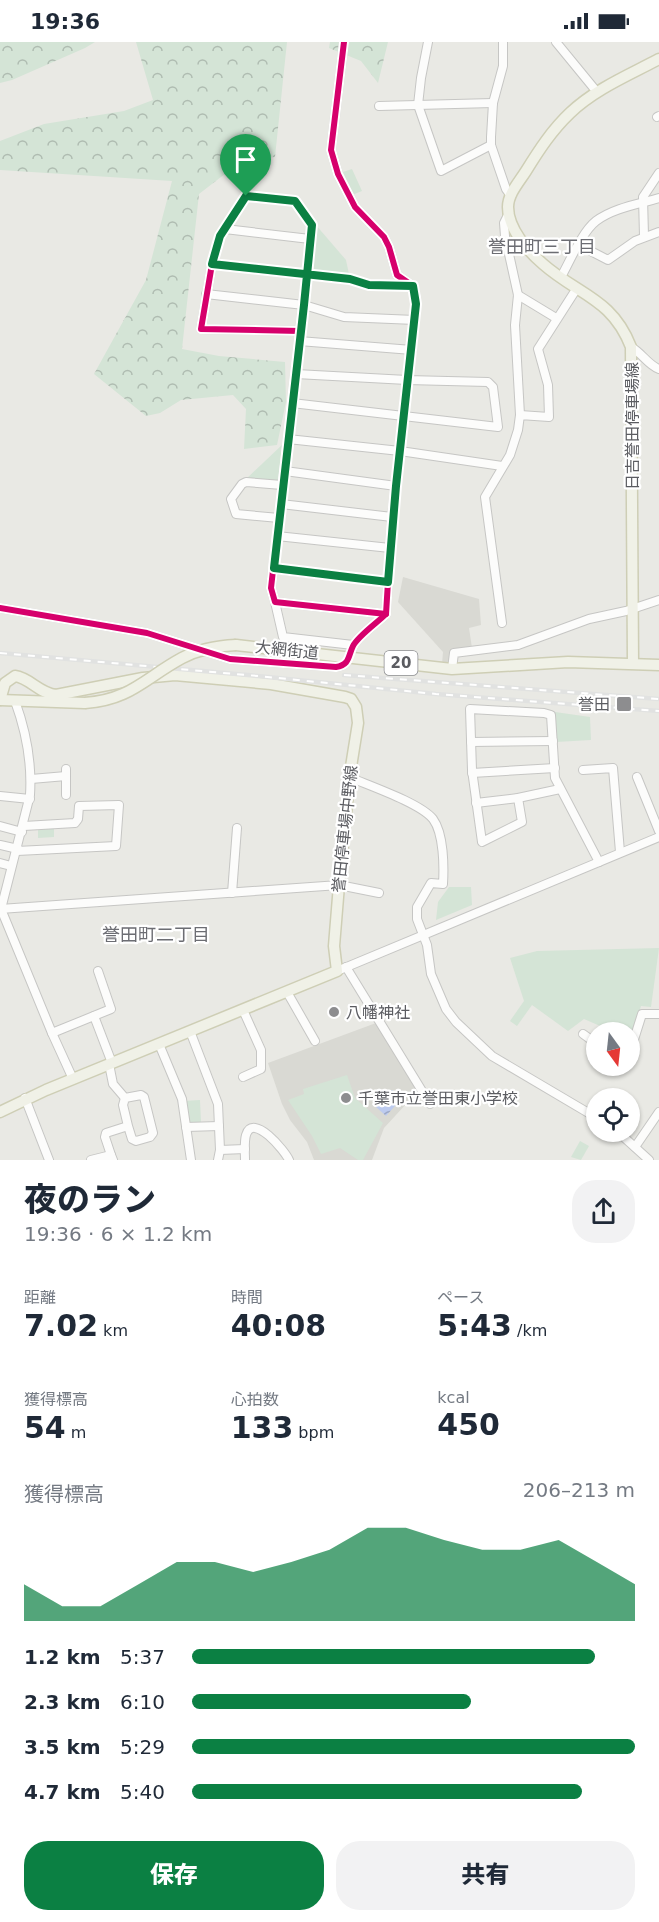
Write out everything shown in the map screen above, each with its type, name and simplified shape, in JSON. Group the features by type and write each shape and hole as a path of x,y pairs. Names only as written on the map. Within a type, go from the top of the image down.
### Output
{"main road":[{"path":"509,212 511,196 552,133 569,113 597,92 659,58"},
{"name":"日吉誉田停車場線","path":"509,212 513,226 525,244 544,265 594,298 607,310 622,328 631,347 633,663"},
{"name":"大網街道","path":"0,700 86,703 106,701 127,693 192,653 212,647 236,645 452,669 568,662 659,665"},
{"name":"誉田停車場中野線","path":"0,700 5,683 15,676 21,677 43,692 56,695 143,678 175,675 271,684 345,697 354,702 357,713 357,730 349,777 334,946 341,969"},
{"path":"0,1112 26,1098 341,969"}],"street":[{"path":"0,608 147,633 230,659 336,667 344,665 351,657 353,645 386,614 390,548 416,297 413,286 397,275 384,237 355,207 338,174 331,150 344,42"},
{"path":"428,42 418,105 441,171 491,145"},
{"path":"504,42 503,66 493,103 491,145 506,189 511,196"},
{"path":"556,42 597,92"},
{"path":"379,106 493,103"},
{"path":"644,236 644,197 659,173"},
{"path":"300,331 201,329 212,264 220,236 246,196 295,201 312,225 271,588 283,637 353,645"},
{"path":"561,277 591,226 597,221 615,212 659,198"},
{"path":"502,623 485,497 510,455 520,415 515,325 518,296 504,223 509,212"},
{"path":"225,228 310,239"},
{"path":"579,245 608,260 618,251 644,236 659,232"},
{"path":"212,264 307,273 350,279 369,285 413,286"},
{"path":"520,415 549,417 548,385 538,349 577,288"},
{"path":"206,294 304,305 344,317 415,320"},
{"path":"518,296 556,318"},
{"path":"299,341 412,350"},
{"path":"631,347 659,369"},
{"path":"292,403 498,427 493,387 488,382 407,381 296,374"},
{"path":"288,439 400,451 502,466"},
{"path":"285,471 396,486"},
{"path":"279,518 236,514 231,499 246,482 282,485"},
{"path":"281,504 393,518"},
{"path":"277,536 390,548"},
{"path":"274,568 388,582"},
{"path":"452,669 454,653 518,645 589,619 659,600"},
{"path":"275,602 386,614"},
{"path":"15,701 23,723 31,779 30,799 1,909 73,1079"},
{"path":"518,798 522,822 482,842 472,773 470,709 551,715 555,778 599,862"},
{"path":"471,742 553,741"},
{"path":"472,773 555,768"},
{"path":"583,770 613,768 620,852"},
{"path":"31,779 66,772 66,795"},
{"path":"349,777 420,808 434,821 440,836 444,864 443,884 431,883 417,907 417,919 424,935 431,974 446,1009 456,1022 492,1056 586,1112"},
{"path":"637,777 659,831"},
{"path":"476,803 518,798 560,789"},
{"path":"0,796 30,799"},
{"path":"0,826 23,829 75,823 80,806 119,805 116,846 17,850 0,845"},
{"path":"232,893 237,828"},
{"path":"430,1104 341,969 659,837"},
{"path":"0,863 11,866"},
{"path":"1,909 339,885 379,893"},
{"path":"52,1033 111,1009 98,971"},
{"path":"287,992 315,1041"},
{"path":"243,1010 261,1050 261,1069 243,1077"},
{"path":"639,1022 642,1014 659,1014"},
{"path":"94,1016 111,1063 113,1084 125,1098"},
{"path":"190,1031 216,1095 220,1150 218,1160"},
{"path":"159,1044 182,1099 191,1160"},
{"path":"141,1095 144,1098 153,1133 150,1137 136,1141 132,1139 123,1105 125,1098 141,1095"},
{"path":"26,1098 49,1160"},
{"path":"635,1148 659,1112"},
{"path":"91,1160 112,1158 105,1137 106,1133 128,1126"},
{"path":"186,1127 219,1126"},
{"path":"245,1160 246,1134 254,1129 268,1133 286,1153 289,1160"},
{"path":"629,1142 649,1160"},
{"path":"220,1150 245,1149"}],"shaded area":[{"path":"403,577 479,599 481,625 469,628 472,648 453,651 451,665 442,664 443,652 398,602"},
{"name":"千葉市立誉田東小学校","path":"376,1023 418,1091 384,1128 372,1160 314,1160 307,1142 290,1120 282,1104 268,1063"}],"green space":[{"path":"0,42 95,42 12,80 0,83"},
{"path":"136,42 287,42 275,157 243,160 199,194 182,349 219,356 285,362 286,402 277,445 244,449 246,409 233,395 181,400 160,413 146,416 94,374 146,280 172,181 0,170 0,141 44,124 124,111 153,100"},
{"path":"330,42 388,42 378,83 361,61 329,48"},
{"path":"352,169 362,191 352,195 343,172"},
{"path":"315,224 346,260 350,279 310,271"},
{"path":"283,444 281,481 245,480"},
{"path":"555,712 590,717 591,740 556,742"},
{"path":"54,827 54,837 38,838 38,828"},
{"path":"449,887 471,887 472,905 436,920 438,902"},
{"path":"659,948 651,1007 641,1006 636,1022 591,1022 584,1019 568,1031 532,1005 517,1026 510,1021 524,1001 510,958 537,951"},
{"path":"347,1075 355,1098 383,1123 363,1160 358,1160 340,1148 321,1154 288,1100 304,1094 303,1089"},
{"path":"200,1100 201,1122 188,1123 183,1101"},
{"path":"580,1141 589,1146 581,1160 571,1157"}],"water":[{"path":"392,1090 402,1098 386,1116 376,1107"}],"railway":[{"path":"0,653 436,694 659,711"},
{"path":"344,675 659,699"}],"cycle path":[{"path":"0,608 147,633 230,659 336,667 348,660 356,642 386,614 392,517 416,297 413,286 397,275 384,237 355,207 338,174 331,150 344,42"},
{"path":"300,331 201,329 212,264 220,236 246,196 295,201 312,225 271,588 275,602 386,614"}],"place":[{"name":"誉田","path":"624,704"},
{"name":"八幡神社","path":"334,1012"},
{"name":"千葉市立誉田東小学校","path":"346,1098"}],"district":[{"name":"誉田町三丁目","path":"542,246"},
{"name":"誉田町二丁目","path":"156,934"}],"route":[{"path":"246,196 220,236 212,264 307,273 350,279 369,285 413,286 415,290 412,350 396,486 388,582 274,568 282,485 285,471 304,305 307,273 312,225 295,201 246,196"}]}
